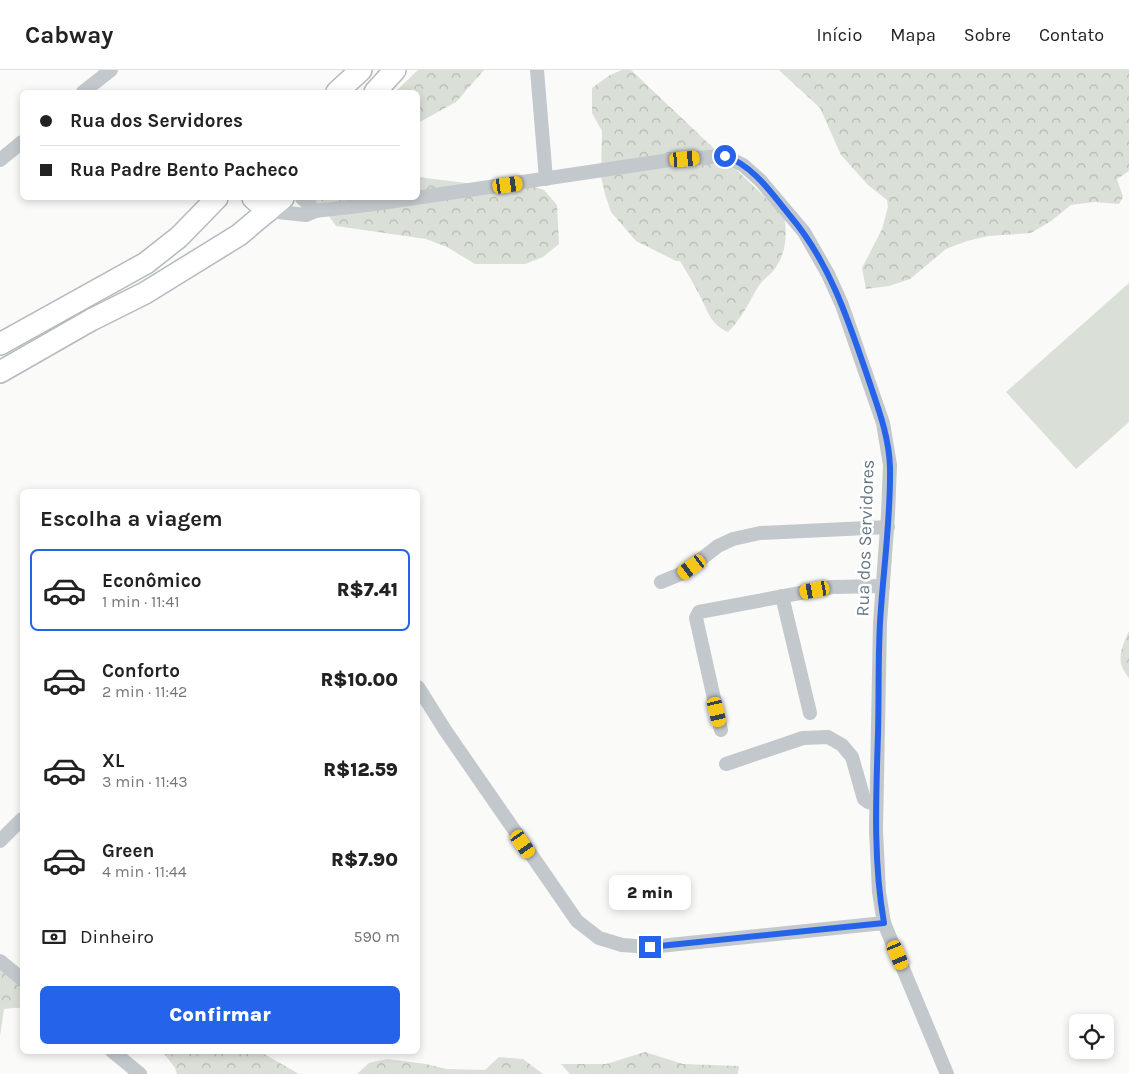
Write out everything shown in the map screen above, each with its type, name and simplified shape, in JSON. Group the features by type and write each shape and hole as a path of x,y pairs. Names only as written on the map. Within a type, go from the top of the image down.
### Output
{"main road":[{"path":"339,90 361,70"},
{"path":"377,90 395,70"},
{"path":"0,344 146,263 179,237 215,200"},
{"path":"0,372 90,320 145,293 239,235 268,202"}],"street":[{"path":"86,90 111,70"},
{"path":"537,70 546,179"},
{"path":"0,160 20,144"},
{"name":"Rua dos Servidores","path":"420,198 670,160 725,156 743,164 760,180 804,232 814,247 828,274 854,336 883,424 890,465 888,527 880,623 876,804 877,869 884,923 947,1074"},
{"path":"304,200 315,211"},
{"name":"Rua dos Servidores","path":"268,202 306,214 315,211 403,200"},
{"path":"662,582 683,573 718,546 733,539 760,533 888,527"},
{"path":"721,730 696,618 699,612 832,587 883,586"},
{"path":"782,596 810,713"},
{"path":"420,690 450,738 577,921 599,938 622,945 650,947 884,923"},
{"path":"726,764 803,738 828,737 842,745 852,757 864,799 876,804"},
{"path":"0,841 20,821"},
{"path":"0,961 20,977"},
{"path":"116,1054 140,1074"}],"green space":[{"path":"418,70 484,70 456,102 420,122 420,90 397,90"},
{"path":"622,70 631,70 784,215 785,241 780,261 760,284 741,316 728,332 717,325 710,317 680,261 676,261 636,241 611,212 601,177 602,131 592,113 592,88 610,75"},
{"path":"779,70 1129,70 1129,171 1117,179 1123,197 1119,204 1094,202 1071,205 1051,221 1031,233 988,236 967,241 946,249 910,279 889,286 866,289 862,268 882,229 888,207 887,200 868,185 841,155 820,108"},
{"path":"420,177 466,183 526,184 544,190 557,205 559,244 543,257 525,264 475,264 447,247 426,239 336,226 326,212 312,200 420,200"},
{"path":"1129,283 1129,422 1076,469 1006,392"},
{"path":"1129,631 1129,678 1122,666 1121,655"},
{"path":"0,960 20,978 20,1007 4,1009 0,1036"},
{"path":"645,1052 683,1064 739,1066 738,1074 570,1074 561,1064 606,1064"},
{"path":"164,1054 264,1054 299,1074 177,1074 175,1068"},
{"path":"499,1057 523,1059 543,1074 357,1074 369,1063 387,1059 426,1064 446,1069 485,1070"}],"route":[{"path":"650,947 884,923 877,869 876,830 880,623 890,465 883,424 842,305 814,247 804,232 760,180 743,164 725,156"}]}
